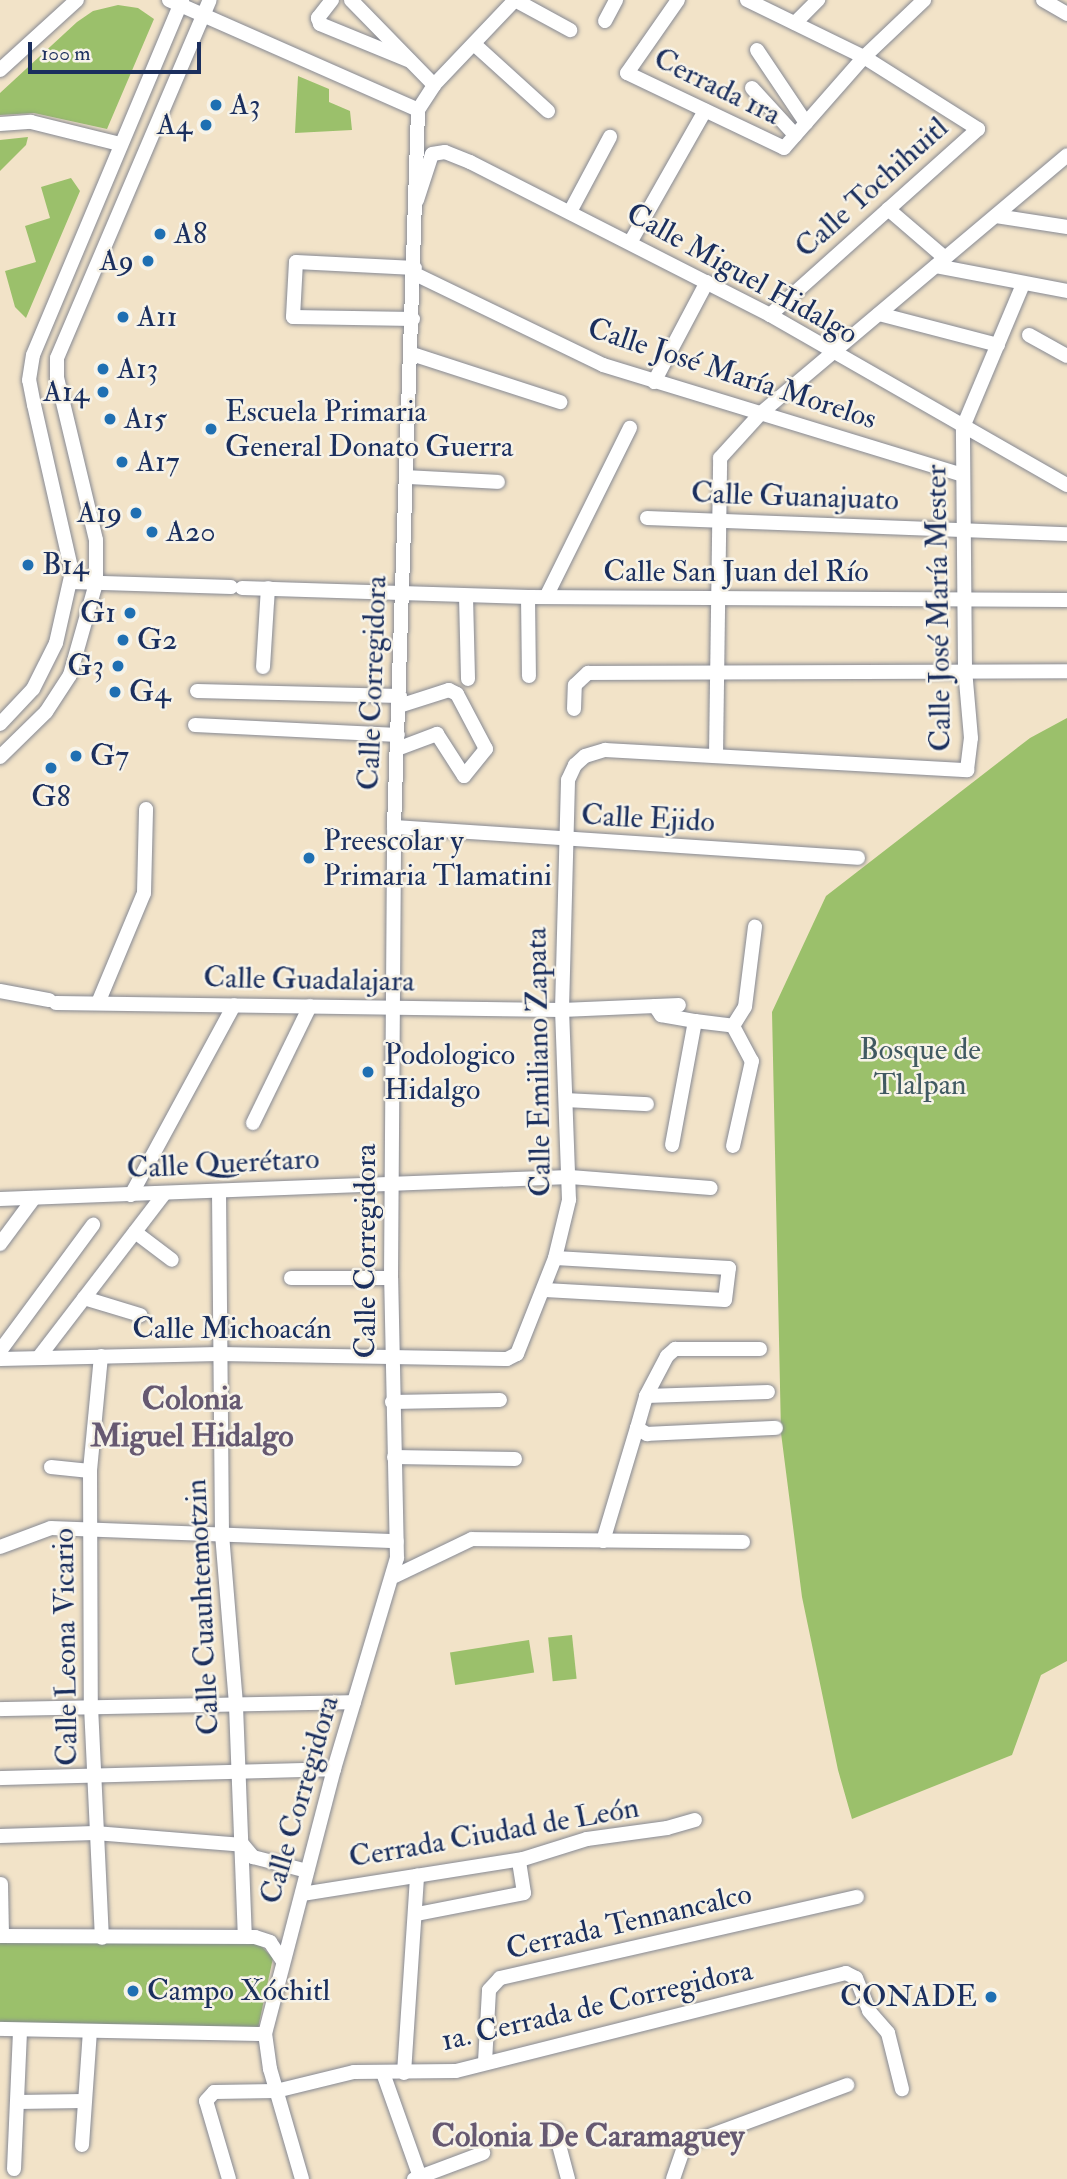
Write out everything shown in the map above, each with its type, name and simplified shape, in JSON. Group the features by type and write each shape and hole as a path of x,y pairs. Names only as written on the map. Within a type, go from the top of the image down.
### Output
{"street":[{"path":"0,71 77,0"},
{"path":"0,757 46,712 70,675 96,583 96,540 57,378 57,358 102,247 210,0"},
{"path":"332,0 318,18 320,24 410,61"},
{"path":"351,0 434,85"},
{"path":"0,724 33,689 56,643 71,582 72,560 29,380 33,355 177,1 418,110 434,85 515,0 570,30"},
{"path":"605,21 617,0"},
{"name":"Cerrada 1ra","path":"678,0 627,73 784,148 795,135"},
{"path":"795,23 818,0"},
{"path":"752,88 795,135 864,57 924,0"},
{"path":"1043,0 1067,14"},
{"path":"751,1 864,57"},
{"path":"474,44 548,111"},
{"path":"757,50 806,123"},
{"name":"Calle Tochihuitl","path":"770,315 978,129 864,57"},
{"name":"Calle Corregidora","path":"302,2179 276,2091 265,2034 334,1769 395,1576 397,1541 391,1278 394,827 414,319 418,110"},
{"path":"631,241 705,111"},
{"path":"0,124 31,122 120,144"},
{"path":"571,210 610,137"},
{"name":"Calle Miguel Hidalgo","path":"415,204 424,191 432,154 438,151 571,210 631,241 770,315 832,354 1067,485"},
{"path":"716,755 720,458 761,413 1067,155"},
{"path":"888,209 941,262 1023,284 1067,291"},
{"path":"996,216 1067,227"},
{"path":"81,237 102,247"},
{"path":"414,319 293,317 296,262 415,271"},
{"name":"Calle José María Morelos","path":"415,271 603,365 962,475"},
{"path":"654,382 708,282"},
{"name":"Calle José María Mester","path":"585,756 605,750 967,770 971,738 965,669 963,427 1023,284"},
{"path":"879,314 999,345"},
{"path":"1029,335 1067,356"},
{"path":"412,354 560,402"},
{"path":"546,597 630,428"},
{"path":"407,477 498,482"},
{"name":"Calle Guanajuato","path":"647,518 1067,534"},
{"name":"Calle San Juan del Río","path":"71,582 404,595 1067,600"},
{"path":"263,667 268,588"},
{"path":"466,596 468,679"},
{"path":"528,597 529,677"},
{"path":"574,709 575,685 588,673 965,669 1067,671"},
{"path":"195,726 398,742 437,734 464,776 486,749 457,694 449,690 400,701 197,691"},
{"name":"Calle Emiliano Zapata","path":"507,1359 520,1350 545,1290 569,1200 562,1010 568,780 585,756"},
{"path":"98,1003 144,893 146,809"},
{"name":"Calle Ejido","path":"394,827 566,841 858,859"},
{"path":"733,1026 745,1007 755,927"},
{"name":"Calle Guadalajara","path":"0,991 52,1001 98,1003 562,1010 679,1005"},
{"path":"131,1195 234,1005"},
{"path":"253,1123 310,1006"},
{"path":"655,1006 661,1015 733,1026"},
{"path":"672,1145 695,1021"},
{"path":"733,1026 752,1062 733,1146"},
{"path":"567,1100 647,1104"},
{"name":"Calle Querétaro","path":"0,1199 570,1177 616,1178 711,1188"},
{"name":"Calle Cuauhtemotzin","path":"219,1191 222,1534 236,1706 245,1936"},
{"path":"39,1357 163,1194"},
{"path":"0,1244 34,1198"},
{"path":"0,1351 93,1225"},
{"path":"135,1232 172,1260"},
{"path":"545,1290 725,1300 729,1268 555,1258"},
{"path":"291,1278 391,1278"},
{"path":"84,1298 140,1314"},
{"path":"603,1541 646,1396 667,1356 675,1349 760,1349"},
{"name":"Calle Michoacán","path":"0,1359 219,1354 507,1359"},
{"name":"Calle Leona Vicario","path":"101,1356 90,1472 92,1706 102,1938"},
{"path":"646,1396 768,1392"},
{"path":"392,1402 500,1400"},
{"path":"637,1428 648,1434 776,1428"},
{"path":"394,1457 515,1459"},
{"path":"51,1467 90,1472"},
{"path":"0,1547 51,1528 397,1541"},
{"path":"395,1576 472,1539 743,1542"},
{"path":"0,1709 355,1702"},
{"path":"0,1778 334,1769"},
{"name":"Cerrada Ciudad de León","path":"302,1894 519,1860 587,1839 695,1820"},
{"path":"0,1836 96,1833 243,1845 253,1857 307,1871"},
{"path":"417,1914 524,1893 519,1860"},
{"path":"404,2073 417,1914 416,1875"},
{"path":"1,1884 1,1936 245,1936 270,1942 283,1961"},
{"name":"Cerrada Tennancalco","path":"485,2062 489,1990 500,1978 857,1897"},
{"name":"1a. Cerrada de Corregidora","path":"229,2179 208,2095 276,2091 339,2074 446,2072 846,1973 856,1978 869,2011 888,2033 902,2089"},
{"path":"0,2029 265,2034"},
{"path":"14,2169 19,2030"},
{"path":"82,2145 83,2101 90,2032"},
{"path":"383,2073 417,2178 483,2153"},
{"path":"673,2179 685,2145 847,2085"},
{"path":"17,2102 83,2101"},
{"path":"555,2130 568,2179"}],"green space":[{"path":"118,5 138,8 154,19 107,129 34,113 0,115 0,93 77,22 93,11"},
{"path":"298,76 329,89 329,102 350,111 352,130 295,133"},
{"path":"28,137 26,145 0,171 0,140"},
{"path":"71,178 80,191 26,318 15,307 5,271 36,262 25,226 50,218 41,187"},
{"name":"Bosque de Tlalpan","path":"1067,718 1067,1661 1041,1675 1012,1755 852,1819 838,1770 802,1597 781,1433 772,1012 826,896 1030,738"},
{"path":"572,1635 577,1679 553,1681 548,1638"},
{"path":"529,1640 534,1673 455,1685 450,1653"},
{"name":"Campo Xóchitl","path":"0,1941 259,1944 273,1958 258,2028 0,2024"}],"place":[{"name":"A3","path":"216,105"},
{"name":"A4","path":"206,125"},
{"name":"A8","path":"160,234"},
{"name":"A9","path":"148,261"},
{"name":"A11","path":"123,317"},
{"name":"A13","path":"103,369"},
{"name":"A14","path":"103,392"},
{"name":"A15","path":"110,419"},
{"name":"Escuela Primaria General Donato Guerra","path":"211,429"},
{"name":"A17","path":"122,462"},
{"name":"A19","path":"136,513"},
{"name":"A20","path":"152,532"},
{"name":"B14","path":"28,565"},
{"name":"G1","path":"130,613"},
{"name":"G2","path":"123,640"},
{"name":"G3","path":"118,666"},
{"name":"G4","path":"115,692"},
{"name":"G7","path":"76,756"},
{"name":"G8","path":"51,768"},
{"name":"Preescolar y Primaria Tlamatini","path":"309,858"},
{"name":"Podologico Hidalgo","path":"368,1072"},
{"name":"Campo Xóchitl","path":"133,1991"},
{"name":"CONADE","path":"991,1997"}],"district":[{"name":"Colonia Miguel Hidalgo","path":"192,1418"},
{"name":"Colonia De Caramaguey","path":"588,2136"}]}
